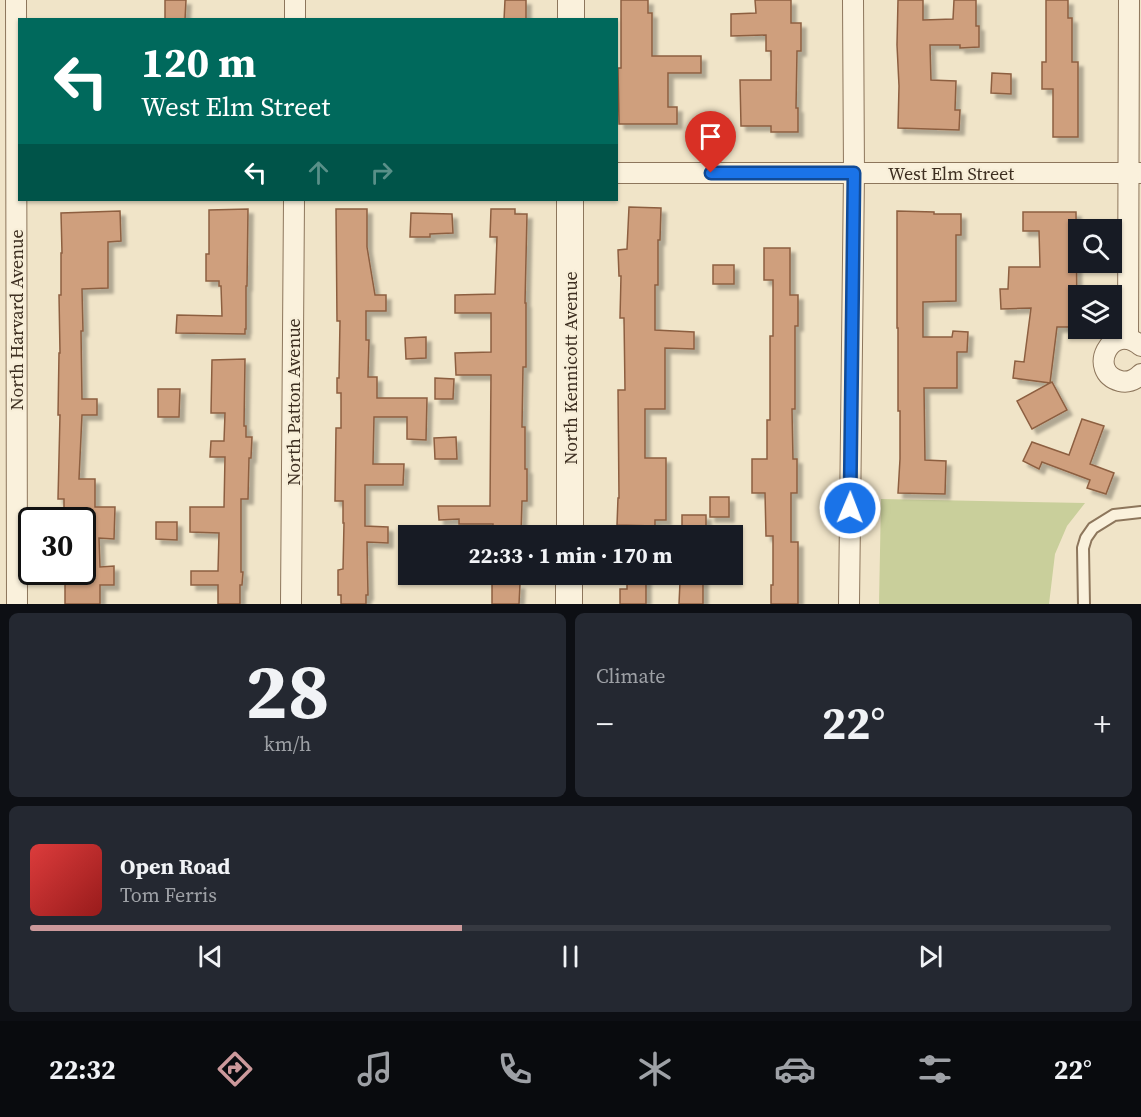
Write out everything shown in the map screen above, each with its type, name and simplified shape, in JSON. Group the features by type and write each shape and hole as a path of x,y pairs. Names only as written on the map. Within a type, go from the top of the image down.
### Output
{"street":[{"name":"North Harvard Avenue","path":"16,0 12,170 17,604"},
{"path":"295,0 295,18"},
{"path":"571,18 572,0"},
{"path":"849,604 854,173 853,0"},
{"path":"1129,0 1135,173 1135,343 1121,339 1115,341 1109,345 1103,358 1106,371 1117,380 1131,381 1141,374"},
{"name":"West Elm Street","path":"618,173 1135,173"},
{"name":"North Patton Avenue","path":"291,604 294,201"},
{"name":"North Kennicott Avenue","path":"570,201 570,525"},
{"path":"569,585 569,604"}],"lane":[{"path":"1084,604 1083,548 1086,538 1094,528 1114,515 1141,512"}],"green space":[{"path":"881,499 1085,503 1067,526 1055,554 1049,604 879,604"}],"building":[{"path":"165,0 186,0 185,18 165,18"},
{"path":"505,0 526,0 526,18 504,18"},
{"path":"621,0 648,0 648,13 652,13 652,56 701,56 701,73 668,73 668,107 677,107 677,124 619,124 618,68 621,68"},
{"path":"755,0 791,0 791,23 801,23 801,51 797,51 798,132 771,132 771,126 741,126 740,80 771,80 771,51 766,51 766,35 731,36 731,14 756,13"},
{"path":"898,0 923,0 923,20 953,19 954,0 976,0 979,47 930,45 931,80 956,81 955,110 960,110 959,130 898,128"},
{"path":"1046,0 1068,0 1068,18 1072,18 1072,62 1078,62 1078,137 1053,137 1053,89 1042,89 1042,62 1046,62"},
{"path":"992,73 1011,74 1011,94 991,93"},
{"path":"629,207 661,208 658,285 655,285 655,330 694,332 694,349 665,348 665,409 645,409 645,458 666,458 666,520 655,520 655,525 617,525 618,390 625,390 624,318 620,318 621,276 619,276 618,250 627,249"},
{"path":"248,209 245,334 176,333 177,315 222,316 219,281 206,281 206,254 209,254 209,210"},
{"path":"336,209 367,209 367,247 375,295 386,295 386,311 366,311 366,340 369,340 368,377 377,377 377,398 427,398 426,440 407,439 407,417 374,417 373,464 404,464 403,485 365,485 365,526 388,527 388,543 367,542 368,595 366,595 366,604 341,604 341,595 338,595 338,570 343,569 344,523 343,501 335,501 336,428 341,428 341,393 337,393 340,321 337,321"},
{"path":"491,209 515,209 515,214 527,214 526,367 523,367 522,427 525,427 527,501 522,501 521,525 459,524 459,519 439,520 438,506 490,506 491,375 456,375 455,353 491,352 491,313 455,313 455,295 495,294 497,237 490,237"},
{"path":"120,211 121,241 108,242 108,288 82,289 82,399 97,399 97,415 82,415 79,479 95,479 95,507 64,507 64,499 58,499 61,213"},
{"path":"897,211 961,214 961,235 956,235 956,301 923,302 923,337 952,337 953,331 968,332 967,352 957,352 957,388 924,388 925,460 946,461 945,494 898,493 900,411 898,411"},
{"path":"1023,212 1076,212 1076,219 1068,219 1068,273 1077,273 1077,285 1068,285 1068,327 1057,327 1050,383 1013,378 1015,361 1024,362 1031,308 1001,309 1000,289 1008,289 1009,267 1040,267 1039,231 1023,231"},
{"path":"411,213 452,214 453,233 430,234 430,237 410,237"},
{"path":"764,248 790,248 790,295 798,295 798,326 795,326 795,409 792,409 793,459 797,459 797,493 791,493 791,542 798,542 798,604 771,604 773,536 766,536 765,493 752,493 752,459 767,459 767,420 770,420 773,280 764,280"},
{"path":"713,265 734,265 734,284 713,284"},
{"path":"426,337 426,358 406,359 405,338"},
{"path":"245,359 244,426 246,426 246,437 252,437 248,499 241,499 241,572 243,572 240,604 218,604 218,585 191,585 191,571 218,571 219,533 190,532 190,507 224,507 225,457 210,457 211,441 224,441 225,413 211,413 212,360"},
{"path":"435,378 454,379 453,399 435,399"},
{"path":"1052,382 1067,410 1032,429 1017,401"},
{"path":"158,389 180,389 179,417 158,417"},
{"path":"1082,419 1104,426 1090,464 1114,473 1106,494 1087,488 1090,480 1042,462 1039,469 1023,461 1032,442 1069,455"},
{"path":"456,437 457,459 435,459 434,438"},
{"path":"710,497 729,497 729,517 710,517"},
{"path":"96,507 115,507 114,539 99,538 100,567 114,566 114,585 100,585 100,604 65,604 65,585 96,585"},
{"path":"682,515 706,515 706,525 682,525"},
{"path":"156,522 177,522 177,540 156,539"},
{"path":"492,585 520,585 519,604 492,604"},
{"path":"627,585 646,585 646,604 620,604 620,589 627,589"},
{"path":"680,585 703,585 703,604 679,604"}],"route":[{"path":"711,173 854,173 850,508"}]}
